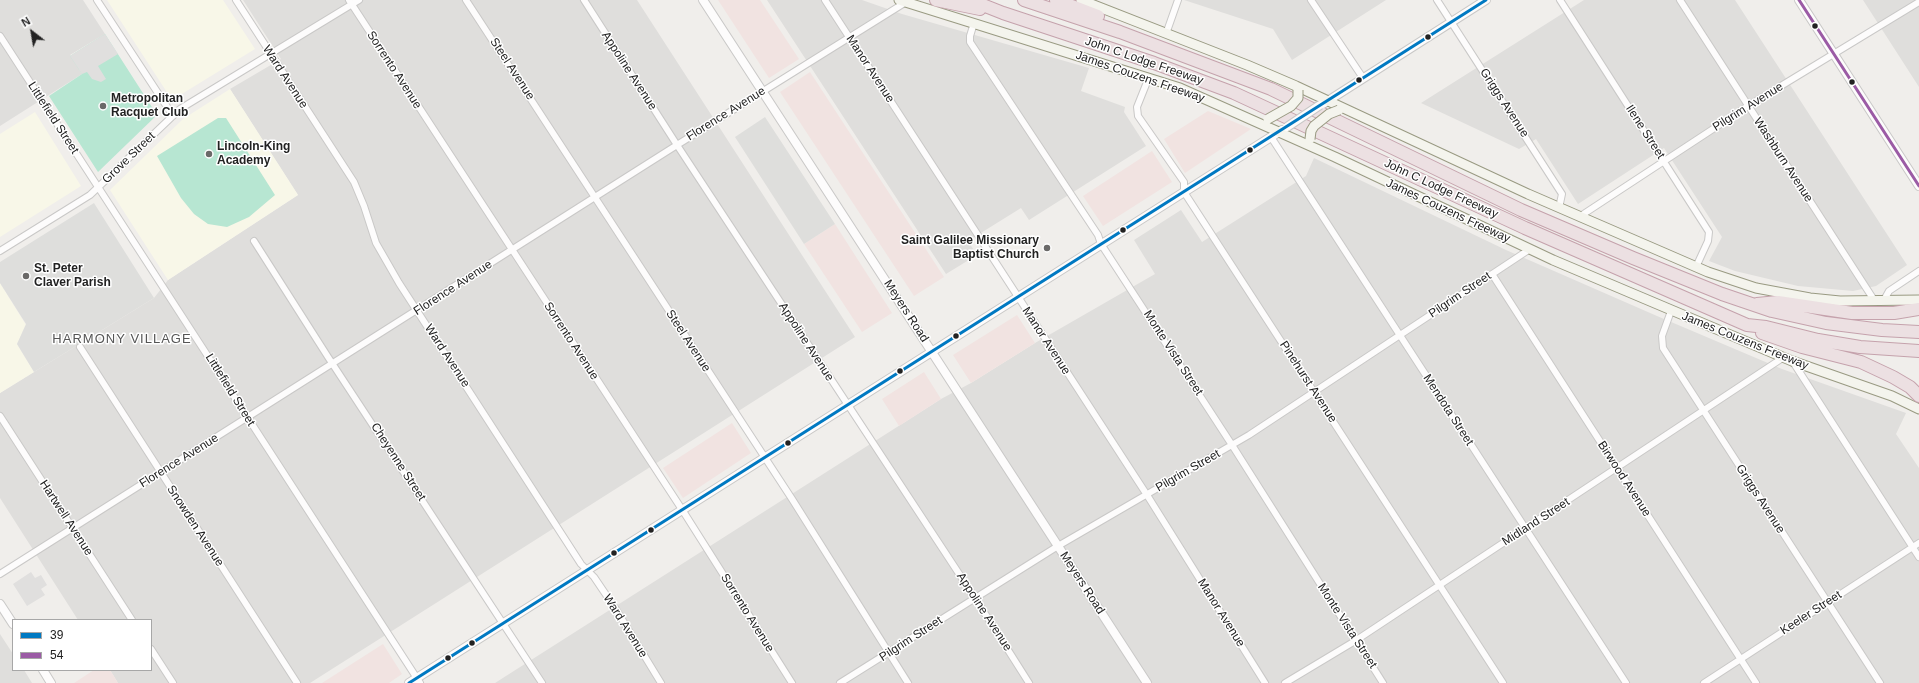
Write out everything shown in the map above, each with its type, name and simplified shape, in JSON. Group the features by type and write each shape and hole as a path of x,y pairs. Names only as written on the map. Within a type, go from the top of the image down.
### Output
{"highway":[{"path":"936,0 1003,13"},
{"name":"John C Lodge Freeway","path":"970,0 1003,13 1154,63 1234,93 1525,228 1747,325 1766,327 1818,340 1860,347 1919,351"},
{"name":"John C Lodge Freeway","path":"1024,0 1120,32 1271,89 1521,210 1670,274 1772,311 1832,324 1882,330 1919,332"},
{"path":"1056,0 1101,18 1120,32"},
{"path":"1753,304 1778,302 1852,313 1894,312 1919,308"},
{"path":"1747,325 1762,333 1802,347 1861,362 1893,377 1910,387 1919,396"}],"main road":[{"path":"1081,0 1246,65 1297,88 1324,103 1350,110 1558,208 1729,280 1778,293 1840,301 1919,300"},
{"name":"James Couzens Freeway","path":"902,1 1149,77 1180,88 1235,112 1283,129 1318,149 1530,249 1671,311 1788,359 1892,396 1919,409"},
{"path":"1235,112 1260,119 1268,119 1291,106 1298,98 1297,88"},
{"path":"1318,149 1310,139 1311,131 1314,126 1329,114 1339,110 1350,110"}],"street":[{"path":"97,0 173,116"},
{"name":"Ward Avenue","path":"236,0 354,182 364,206 376,244 417,311 587,571 594,577 662,683"},
{"name":"Grove Street","path":"0,251 89,196 180,109 351,2 359,0"},
{"name":"Steel Avenue","path":"466,0 764,458 908,683"},
{"name":"Appoline Avenue","path":"584,0 676,145 1030,683"},
{"name":"Meyers Road","path":"703,0 933,351 1147,683"},
{"name":"Manor Avenue","path":"825,0 1147,495 1265,683"},
{"path":"1166,34 1178,0"},
{"path":"1311,0 1363,78"},
{"name":"Griggs Avenue","path":"1438,0 1562,194 1558,208"},
{"path":"410,683 418,681 682,510 1486,0"},
{"name":"Ilene Street","path":"1560,0 1709,232 1708,240 1696,267"},
{"name":"Washburn Avenue","path":"1680,0 1874,300"},
{"path":"1799,0 1919,186"},
{"name":"Florence Avenue","path":"0,574 332,363 417,311 676,145 850,37 902,1"},
{"name":"Sorrento Avenue","path":"351,2 511,250 682,510 792,683"},
{"name":"Pilgrim Avenue","path":"1579,217 1748,106 1919,2"},
{"name":"Monte Vista Street","path":"974,23 970,36 970,42 1098,235 1102,244 1383,683"},
{"name":"Littlefield Street","path":"0,36 418,681"},
{"name":"Pinehurst Avenue","path":"1149,77 1137,112 1184,182 1184,192 1440,585 1502,683"},
{"name":"Mendota Street","path":"1270,137 1626,683"},
{"name":"Cheyenne Street","path":"254,241 332,363 542,683"},
{"name":"Pilgrim Street","path":"840,683 1058,546 1232,445 1530,249"},
{"path":"1884,300 1889,291 1919,271"},
{"name":"Birwood Avenue","path":"1492,274 1756,683"},
{"name":"Griggs Avenue","path":"1671,311 1662,336 1663,348 1703,412 1880,683"},
{"name":"Snowden Avenue","path":"80,347 297,683"},
{"path":"1788,359 1919,557"},
{"name":"Midland Street","path":"1285,683 1355,641 1617,468 1788,359"},
{"name":"Hartwell Avenue","path":"0,416 131,619"},
{"name":"Keeler Street","path":"1704,683 1919,543"},
{"path":"0,604 12,622"},
{"path":"152,651 173,683"},
{"path":"44,671 51,683"}],"shaded area":[{"path":"0,0 83,0 105,34 70,55 82,74 0,126"},
{"path":"107,0 223,0 255,49 172,100"},
{"path":"243,0 637,0 855,337 310,683 118,683 111,671 152,671 152,619 77,619 0,498 0,393 154,298 168,280 298,195 230,89 281,59"},
{"path":"718,0 760,0 799,59 769,78"},
{"path":"767,0 862,0 902,14 1089,68 1081,91 1125,107 1124,112 1146,146 1029,220 1021,208 968,241 977,255 946,274"},
{"path":"1184,0 1386,0 1292,60 1273,29"},
{"path":"1584,0 1735,0 1907,265 1876,286 1853,291 1798,286 1735,271 1709,261 1722,237 1664,148 1578,204 1536,139 1519,149 1421,103"},
{"path":"1863,0 1919,0 1919,87"},
{"path":"105,34 118,54 98,66 106,79 101,82 92,79 87,72 82,74 70,56"},
{"path":"810,72 944,277 914,296 780,92"},
{"name":"Lincoln-King Academy","path":"230,89 298,195 168,280 110,190 183,119"},
{"path":"1208,111 1251,129 1185,173 1164,139"},
{"path":"35,112 81,186 0,237 0,134"},
{"path":"765,117 835,224 804,244 735,137"},
{"path":"1152,151 1172,182 1103,226 1083,196"},
{"path":"1314,158 1506,250 1657,316 1782,369 1906,413 1896,434 1919,468 1919,683 495,683 941,399 971,383 1035,343 1155,274 1134,240 1181,210 1202,242 1306,176"},
{"path":"94,203 154,298 34,372 17,344 26,324 0,283 0,262"},
{"path":"835,224 892,313 862,332 804,244"},
{"path":"0,283 26,325 17,344 34,372 0,393"},
{"path":"1017,315 1035,343 971,383 953,355"},
{"path":"924,372 941,399 899,426 882,399"},
{"path":"732,423 751,453 683,498 663,468"},
{"path":"31,572 35,578 41,575 47,585 41,589 45,595 27,606 13,584"},
{"path":"0,634 12,652 12,671 25,671 32,683 0,683"},
{"path":"383,644 402,674 389,683 322,683"},
{"path":"92,671 111,671 118,683 74,683"}],"green space":[{"name":"Metropolitan Racquet Club","path":"105,34 157,115 98,172 49,96 82,74 70,56"},
{"path":"218,118 226,118 275,195 249,217 227,227 208,224 194,214 181,198 157,156"}],"transit line":[{"name":"39","path":"409,683 1486,0"},
{"name":"54","path":"1799,0 1919,186"}],"place":[{"name":"Metropolitan Racquet Club","path":"103,106"},
{"name":"Lincoln-King Academy","path":"209,154"},
{"name":"Saint Galilee Missionary Baptist Church","path":"1047,248"},
{"name":"St. Peter Claver Parish","path":"26,276"}],"district":[{"name":"HARMONY VILLAGE","path":"122,339"}]}
